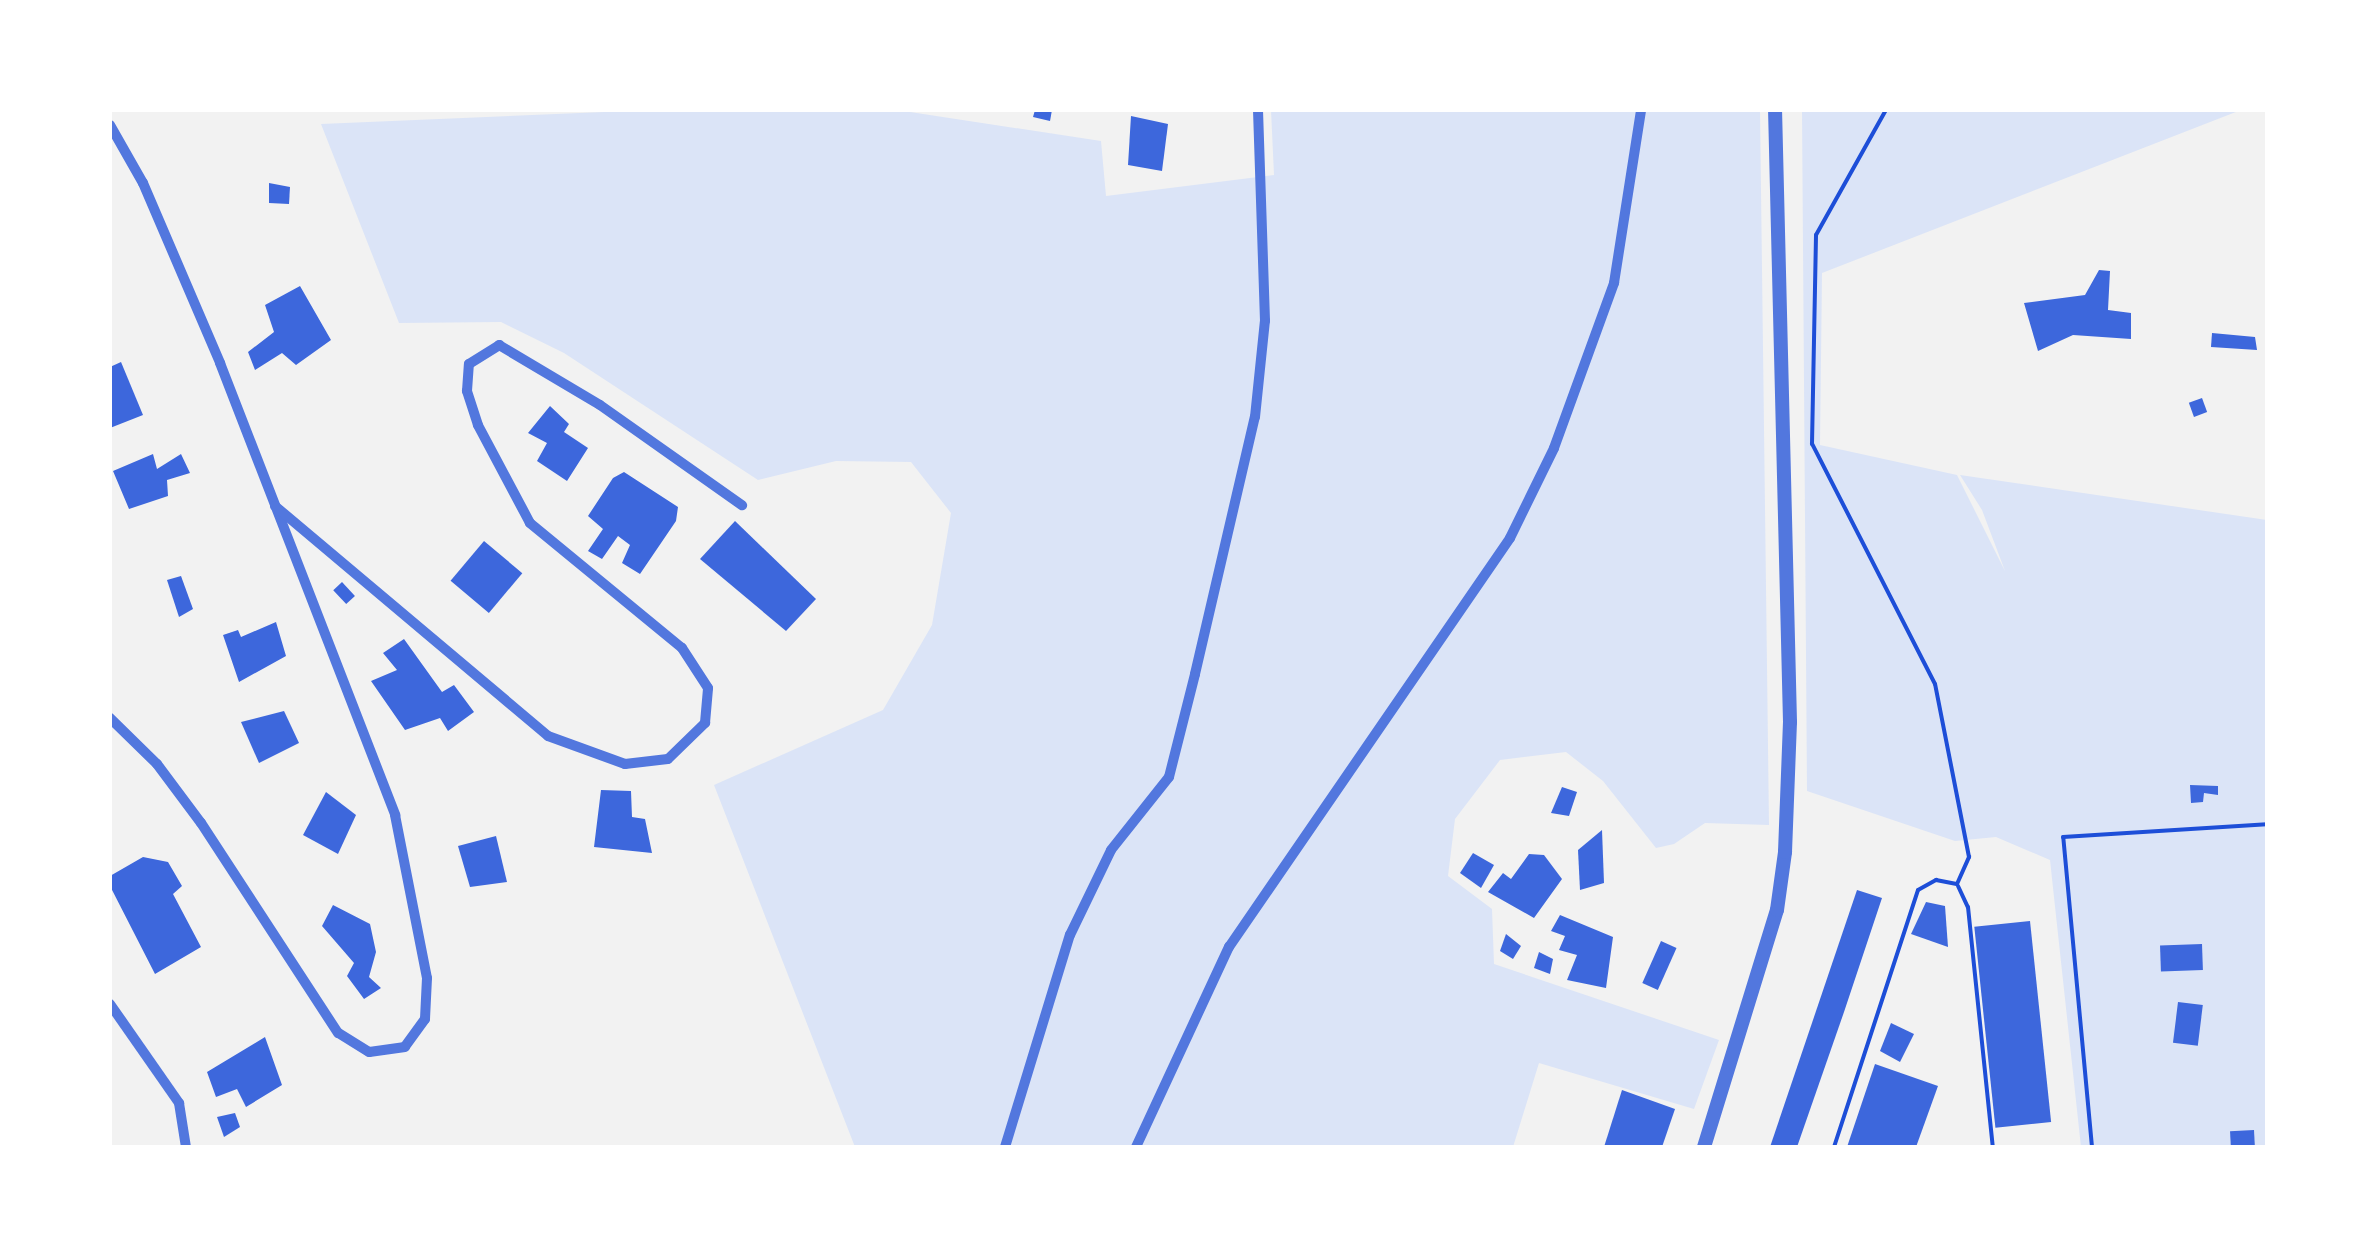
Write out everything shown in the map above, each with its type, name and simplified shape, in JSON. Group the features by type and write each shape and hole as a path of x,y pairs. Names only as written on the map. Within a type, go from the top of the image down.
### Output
{"street":[{"path":"1005,1147 1070,936 1111,850 1169,776 1195,674 1255,417 1265,321 1258,110"},
{"path":"1136,1147 1229,947 1510,538 1554,448 1614,282 1640,110"},
{"path":"1704,1147 1777,910 1786,852 1790,722 1775,110"},
{"path":"110,126 144,183 395,816 427,978 425,1019 405,1046 369,1052 338,1033 201,824 157,764 110,718"},
{"path":"272,502 548,736 625,764 668,759 705,722 708,688 682,648 530,523 478,425 467,391 470,364 499,345 600,406 742,505"},
{"path":"110,1004 179,1103 186,1147"}],"path":[{"path":"1886,110 1816,236 1812,444 1935,684 1969,857 1957,884 1968,907 1993,1147"},
{"path":"2092,1147 2063,836 2267,824"},
{"path":"1834,1147 1918,890 1936,880 1957,884"}],"shaded area":[{"path":"652,110 897,110 1101,141 1106,196 1274,175 1271,110 1760,110 1769,825 1705,823 1674,844 1656,848 1603,781 1566,752 1500,760 1455,819 1448,876 1492,909 1494,964 1719,1040 1694,1109 1539,1063 1513,1147 855,1147 714,785 883,710 932,625 951,513 911,462 836,461 758,480 564,353 501,322 399,323 321,124"},
{"path":"1802,110 2241,110 1822,273 1820,445 1957,475 2005,571 1982,510 1960,475 2267,520 2267,1147 2081,1147 2050,860 1996,837 1955,841 1807,791"}],"building":[{"path":"1035,110 1052,110 1050,121 1033,117"},
{"path":"1131,116 1168,124 1162,171 1128,165"},
{"path":"269,183 290,187 289,204 269,203"},
{"path":"2099,270 2110,271 2108,310 2131,313 2131,339 2073,335 2038,351 2024,303 2085,295"},
{"path":"300,286 331,340 296,365 282,353 255,370 248,352 274,332 265,305"},
{"path":"2212,333 2255,337 2257,350 2211,347"},
{"path":"121,362 143,415 110,428 110,367"},
{"path":"2202,398 2207,412 2194,417 2189,403"},
{"path":"550,406 569,424 564,432 588,448 567,481 537,461 547,443 528,433"},
{"path":"153,454 157,469 181,454 190,473 167,480 168,496 129,509 113,471"},
{"path":"624,472 678,507 676,521 640,574 622,563 630,545 618,536 602,559 588,551 603,529 588,516 613,478"},
{"path":"735,521 816,599 786,631 700,559"},
{"path":"484,541 522,573 489,613 451,581"},
{"path":"181,576 193,609 179,617 167,580"},
{"path":"342,582 355,596 346,604 333,590"},
{"path":"276,622 286,656 239,682 223,635 238,630 241,637"},
{"path":"404,639 442,692 454,685 474,712 448,731 440,718 405,730 371,681 397,670 383,653"},
{"path":"284,711 299,743 259,763 241,722"},
{"path":"2190,785 2218,786 2218,795 2204,793 2203,802 2191,803"},
{"path":"1562,787 1577,792 1569,816 1551,813"},
{"path":"601,790 631,791 632,817 645,819 652,853 594,847"},
{"path":"326,792 356,815 338,854 303,835"},
{"path":"1602,830 1604,883 1580,890 1578,850"},
{"path":"496,836 507,882 470,887 458,846"},
{"path":"1473,853 1494,865 1481,888 1460,873"},
{"path":"1529,854 1544,855 1562,879 1534,918 1488,892 1503,873 1511,879"},
{"path":"143,857 168,862 182,886 173,894 201,947 155,974 110,886 110,876"},
{"path":"1857,890 1882,898 1844,1012 1797,1147 1770,1147"},
{"path":"1926,902 1945,906 1948,947 1911,934"},
{"path":"333,905 370,924 376,952 369,977 381,988 364,999 347,976 354,963 322,926"},
{"path":"1560,915 1613,937 1606,988 1567,980 1577,955 1559,950 1565,936 1551,931"},
{"path":"2030,921 2051,1122 1995,1128 1974,927"},
{"path":"1506,934 1521,946 1513,959 1500,951"},
{"path":"1661,941 1677,948 1658,990 1642,983"},
{"path":"2202,944 2203,970 2161,971 2160,945"},
{"path":"1539,952 1553,959 1550,974 1534,968"},
{"path":"2178,1002 2203,1005 2198,1046 2173,1043"},
{"path":"1891,1023 1914,1034 1900,1062 1880,1051"},
{"path":"265,1037 282,1085 246,1107 237,1089 216,1097 207,1072"},
{"path":"1875,1064 1938,1086 1916,1147 1847,1147"},
{"path":"1622,1090 1675,1109 1662,1147 1604,1147"},
{"path":"235,1113 240,1127 224,1137 217,1117"},
{"path":"2254,1130 2255,1147 2231,1147 2230,1131"}]}
